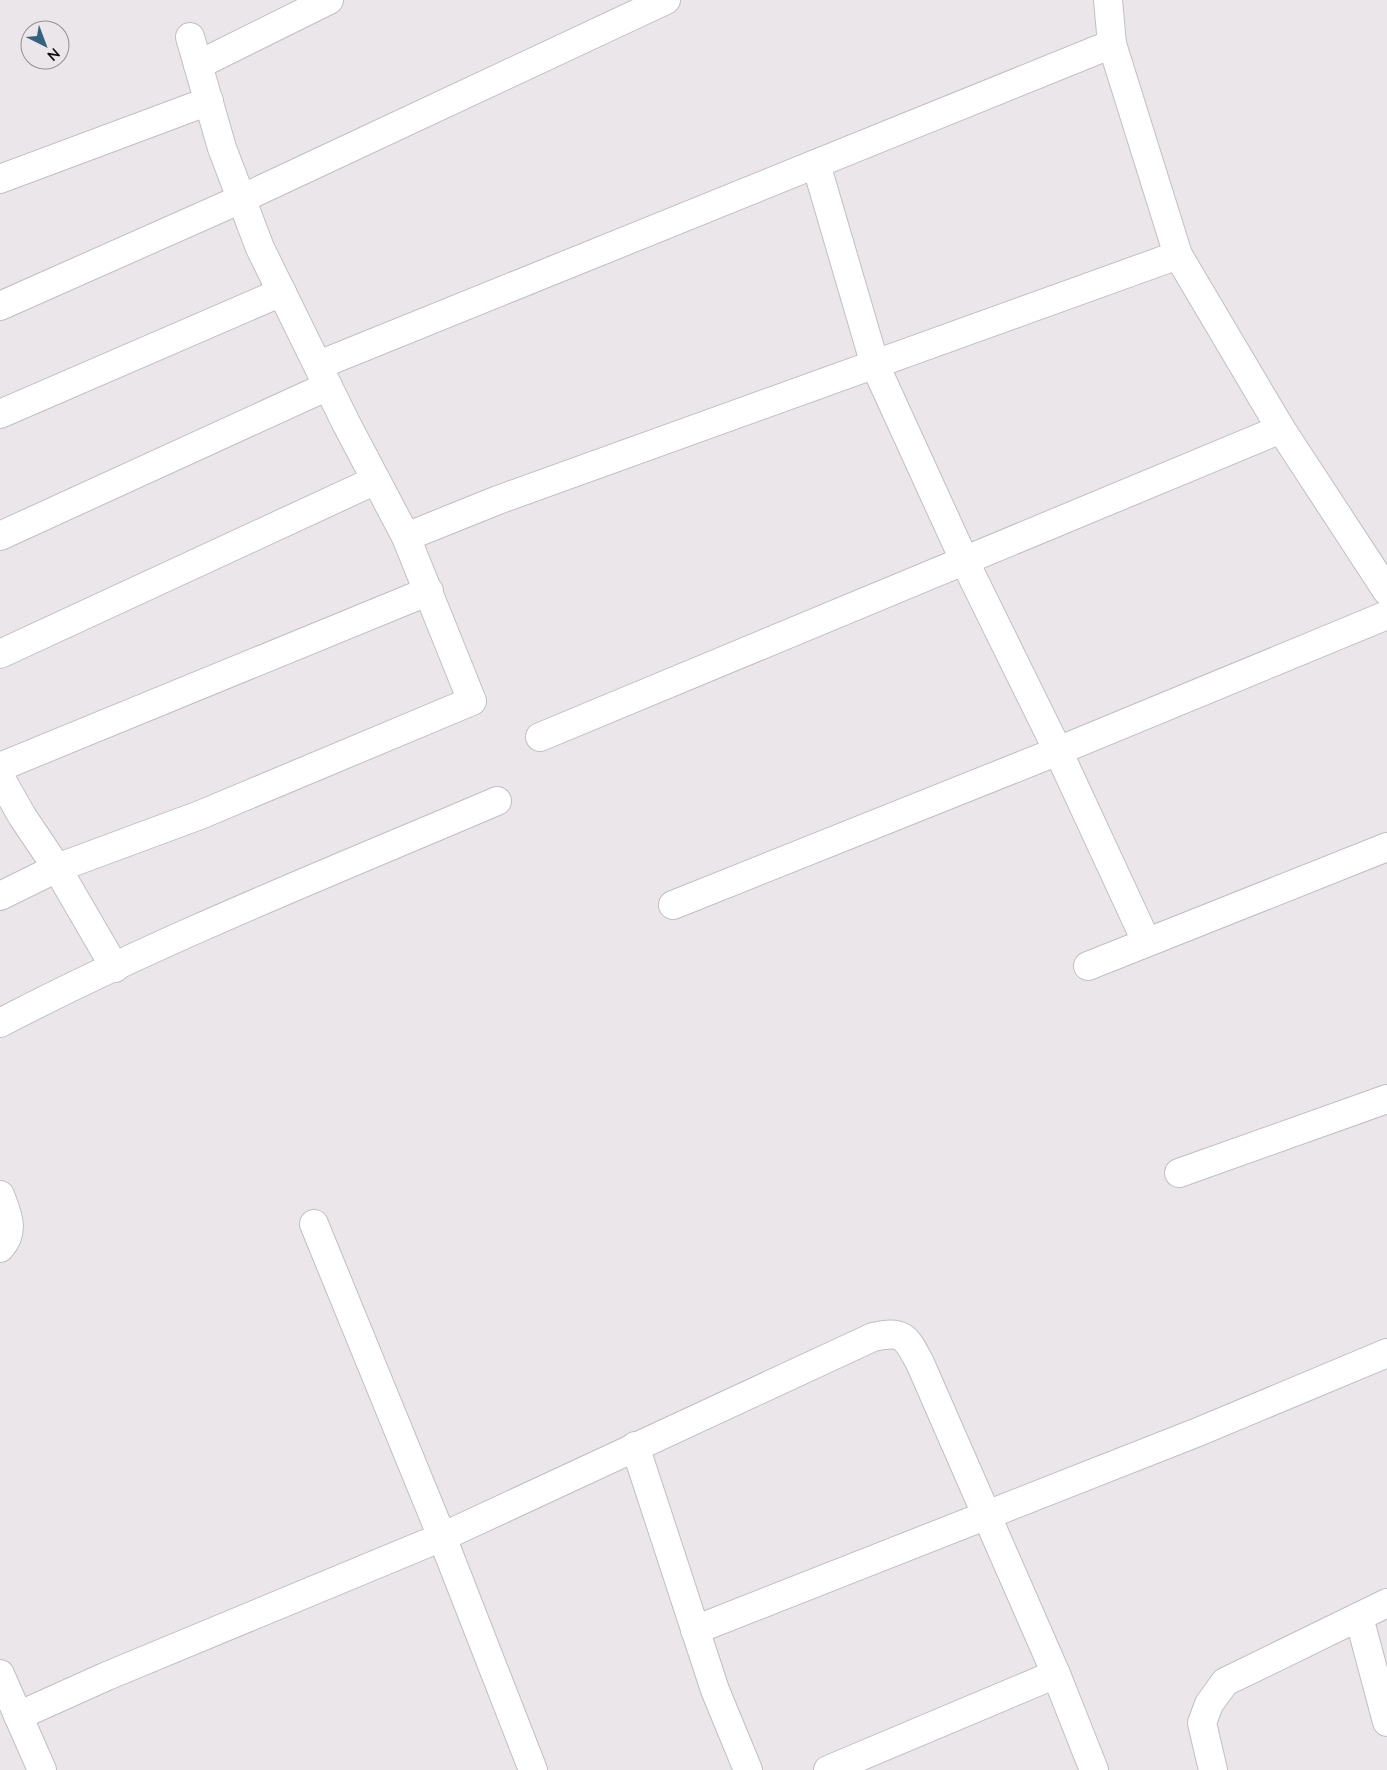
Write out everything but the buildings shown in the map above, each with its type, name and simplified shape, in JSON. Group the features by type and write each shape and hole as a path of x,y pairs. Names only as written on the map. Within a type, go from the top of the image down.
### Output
{"street":[{"path":"198,65 328,0"},
{"path":"0,306 241,199 666,0"},
{"path":"1108,0 1112,44 1178,255 1281,429 1387,591"},
{"path":"0,896 57,868 200,815 472,700 406,537 260,248 222,148 190,37"},
{"path":"0,536 324,376 816,164 1112,44"},
{"path":"0,179 209,101"},
{"path":"816,164 875,365 965,562 1058,751 1146,942"},
{"path":"406,537 507,497 1178,255"},
{"path":"0,414 282,292"},
{"path":"540,737 965,562 1281,429"},
{"path":"0,654 376,480"},
{"path":"0,767 429,591"},
{"path":"673,905 1058,751 1387,615"},
{"path":"0,777 22,816 57,868 115,968"},
{"path":"0,1023 62,990 497,800"},
{"path":"1088,966 1387,847"},
{"path":"1180,1173 1387,1099"},
{"path":"0,1195 10,1222 8,1240 0,1248"},
{"path":"314,1224 442,1537 533,1770"},
{"path":"18,1716 107,1676 442,1537 873,1337 892,1332 907,1340 920,1363 1056,1674 1094,1770"},
{"path":"695,1630 1198,1432 1387,1353"},
{"path":"635,1446 715,1690 748,1770"},
{"path":"1213,1770 1202,1723 1209,1704 1225,1682 1387,1603"},
{"path":"1359,1617 1387,1722"},
{"path":"0,1674 42,1770"},
{"path":"828,1770 1056,1674"}]}
